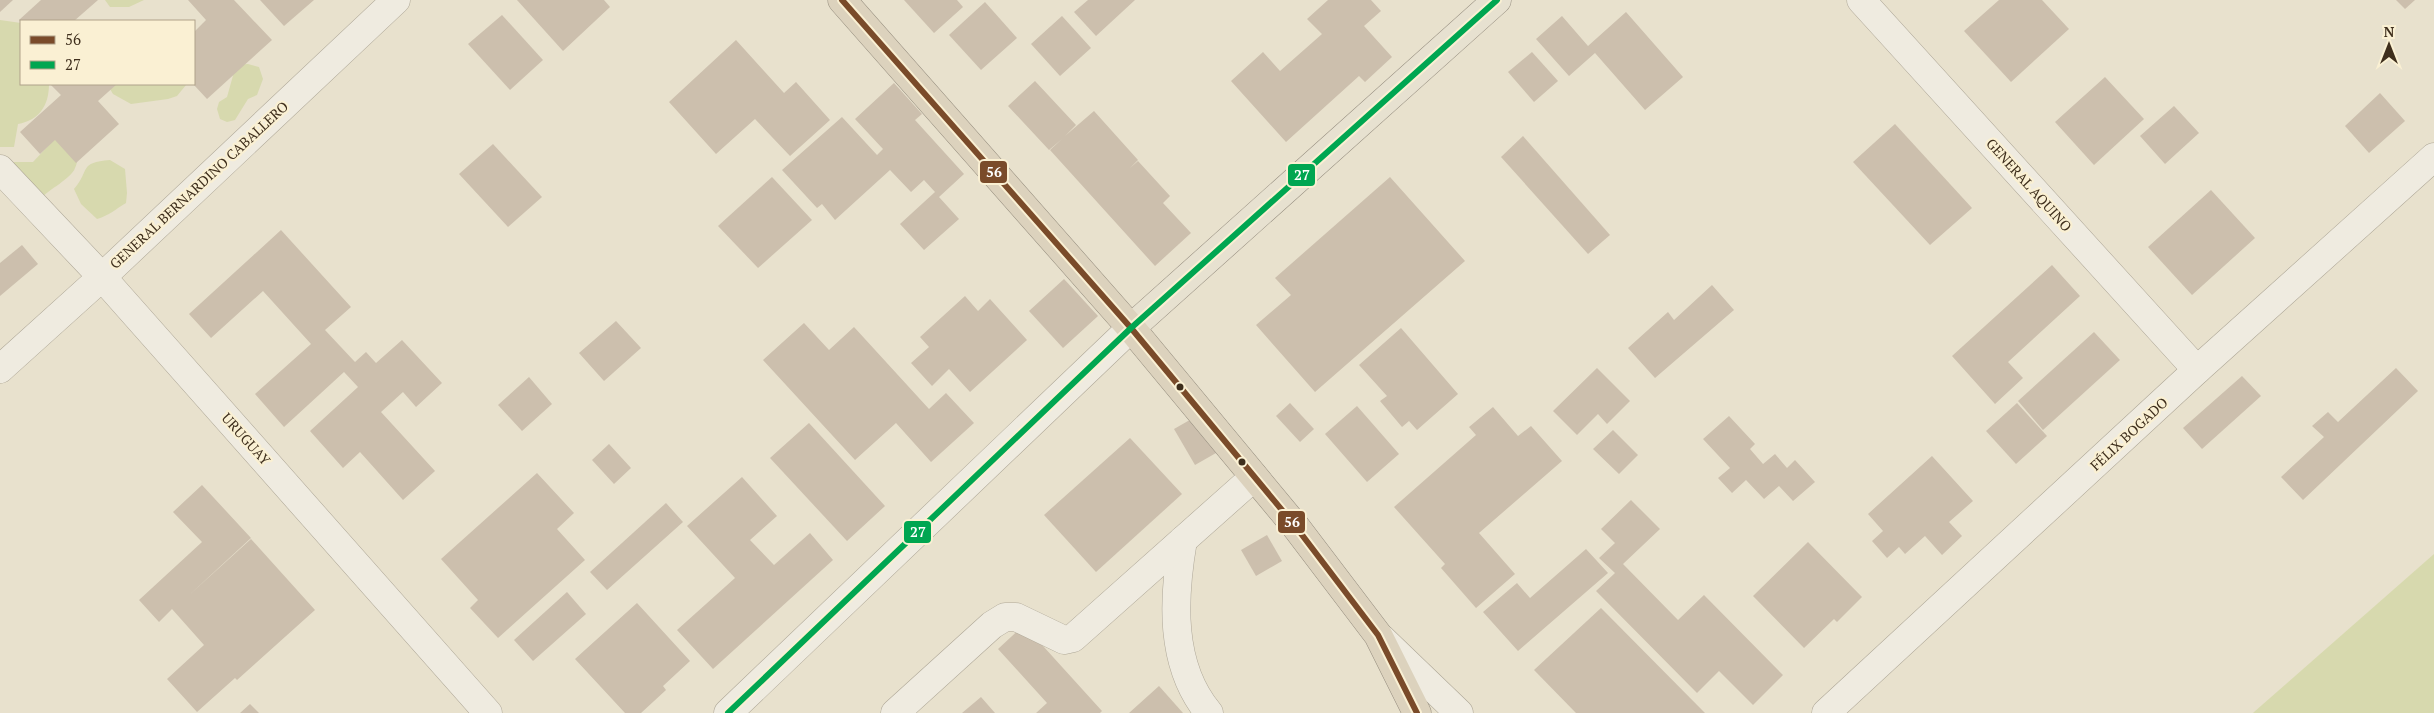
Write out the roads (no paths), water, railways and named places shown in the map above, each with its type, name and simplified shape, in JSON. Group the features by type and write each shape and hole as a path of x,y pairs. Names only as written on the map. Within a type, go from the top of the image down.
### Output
{"highway":[{"path":"842,0 1131,328 1296,527 1378,635 1417,713"}],"main road":[{"path":"1131,328 1497,0"}],"street":[{"name":"GENERAL BERNARDINO CABALLERO","path":"0,369 102,277 396,0"},
{"name":"GENERAL AQUINO","path":"1861,0 2198,370"},
{"name":"FÉLIX BOGADO","path":"1826,713 2198,370 2434,157"},
{"name":"URUGUAY","path":"0,169 102,277 488,713"},
{"path":"728,713 1131,328"},
{"path":"895,713 992,626 1006,617 1016,617 1064,640 1073,638 1254,477"},
{"path":"1183,540 1176,584 1177,641 1197,698 1209,713"},
{"path":"1378,635 1459,713"}]}
